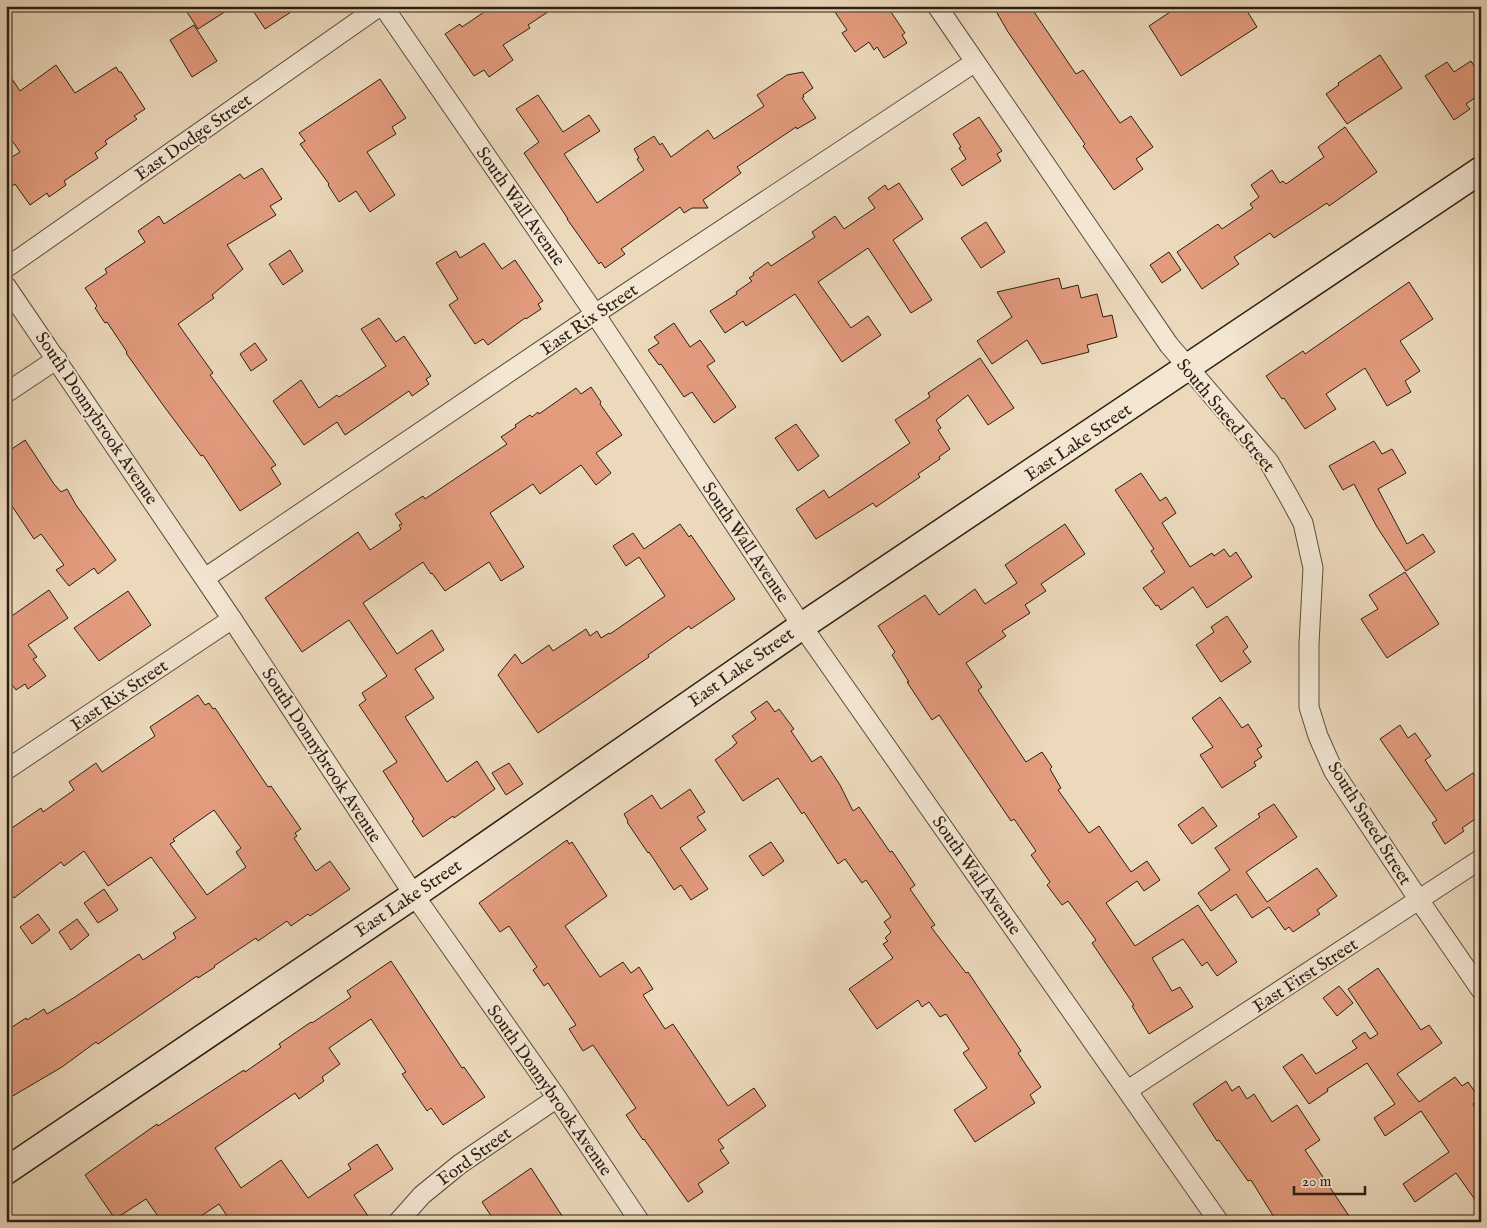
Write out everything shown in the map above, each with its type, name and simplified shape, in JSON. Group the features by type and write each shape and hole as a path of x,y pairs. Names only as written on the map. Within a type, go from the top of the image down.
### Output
{"street":[{"name":"East Dodge Street","path":"6,268 382,6"},
{"name":"South Wall Avenue","path":"382,6 595,314 802,626 1219,1222"},
{"name":"South Sneed Street","path":"937,6 1169,345 1269,462 1303,524 1313,568 1309,644 1309,707 1318,736 1334,772 1481,990"},
{"name":"East Rix Street","path":"205,578 595,314 975,62"},
{"name":"East Lake Street","path":"6,1171 414,894 802,626 1481,170"},
{"name":"South Donnybrook Avenue","path":"6,286 205,578 414,894 557,1098 640,1222"},
{"path":"6,393 57,359"},
{"name":"East Rix Street","path":"6,770 232,619"},
{"name":"East First Street","path":"1128,1090 1481,859"},
{"name":"Ford Street","path":"398,1222 422,1195 460,1164 557,1098"}],"building":[{"path":"183,6 234,6 198,29"},
{"path":"250,6 300,6 265,29"},
{"path":"493,6 557,6 528,25 530,28 503,45 513,60 489,77 484,70 474,76 445,34 460,24 462,27"},
{"path":"831,6 887,6 905,33 902,35 907,43 884,58 877,47 874,50 869,42 855,52 842,33 847,30"},
{"path":"993,6 1030,6 1076,74 1083,70 1120,123 1131,116 1153,147 1136,159 1143,169 1114,190 1083,146 1085,144 1008,32"},
{"path":"1179,6 1244,6 1257,27 1181,76 1149,26"},
{"path":"194,25 217,61 192,77 170,40"},
{"path":"1380,55 1402,88 1347,124 1326,94 1339,85 1338,83"},
{"path":"1471,61 1481,76 1481,94 1466,104 1470,109 1454,120 1425,76 1447,62 1454,72"},
{"path":"56,65 75,93 116,67 145,109 134,116 137,119 105,141 107,144 95,153 98,158 64,181 66,185 49,197 47,193 30,205 15,184 6,190 6,161 20,152 6,132 6,70 20,91"},
{"path":"803,72 813,88 803,95 804,97 802,98 816,118 797,129 796,127 737,167 741,173 703,200 708,208 692,208 684,213 680,207 621,249 625,254 605,268 601,262 599,264 567,219 524,153 539,142 516,109 538,95 563,132 589,115 600,131 564,154 597,203 644,170 637,159 639,158 634,149 654,136 660,145 662,143 671,157 708,130 714,139 764,106 757,95 787,75"},
{"path":"380,79 406,118 392,127 396,134 367,152 395,195 370,212 356,191 339,202 329,184 300,144 305,141 299,133"},
{"path":"979,117 1002,151 997,154 1001,161 962,186 951,169 966,159 953,134"},
{"path":"1345,127 1377,172 1329,206 1327,203 1274,238 1270,233 1234,257 1239,264 1202,289 1177,252 1218,224 1222,229 1253,208 1250,204 1259,197 1251,185 1272,170 1280,183 1283,181 1286,184 1324,157 1318,147"},
{"path":"262,168 282,199 270,206 276,215 227,245 243,269 212,295 214,298 178,324 213,373 210,375 276,465 271,468 281,484 240,511 203,455 201,456 163,405 126,353 107,322 105,323 85,288 107,273 105,269 145,242 138,231 159,216 164,224 240,174 244,179"},
{"path":"899,183 923,219 893,240 932,300 911,313 868,248 818,282 851,328 868,316 881,335 842,362 795,294 746,326 743,321 725,333 710,311 737,294 736,292 752,281 749,278 754,275 753,273 768,262 771,266 815,237 812,232 835,216 844,229 875,208 868,198 885,185 888,190"},
{"path":"986,222 1005,252 981,268 961,238"},
{"path":"484,243 502,269 515,260 543,301 538,304 541,309 525,318 488,345 483,339 475,344 449,305 458,299 436,263 456,251 460,258"},
{"path":"290,250 303,271 283,285 269,264"},
{"path":"1169,252 1181,270 1162,283 1150,265"},
{"path":"1059,278 1062,289 1078,285 1081,298 1097,294 1103,317 1112,315 1117,337 1087,345 1089,352 1042,364 1027,340 992,364 977,341 1012,317 997,292"},
{"path":"1409,282 1433,319 1400,341 1420,371 1405,381 1411,392 1387,406 1365,368 1326,394 1336,409 1305,429 1266,376 1303,351 1305,354"},
{"path":"379,318 396,342 404,336 431,376 426,379 429,384 412,396 409,391 345,435 337,422 304,445 273,401 301,380 319,408 386,366 361,329"},
{"path":"674,323 690,347 700,340 715,361 707,366 736,407 714,423 692,392 684,397 661,364 659,365 648,350 659,343 654,337"},
{"path":"255,343 267,360 251,371 240,354"},
{"path":"980,358 1014,408 988,425 968,395 936,420 941,428 938,430 950,449 939,457 940,459 918,474 920,477 876,507 873,503 816,539 796,509 824,490 829,498 910,443 895,420 930,397 928,393"},
{"path":"591,387 601,402 600,404 622,435 596,453 611,473 596,485 581,465 540,494 533,484 490,513 524,567 501,581 489,562 445,591 423,562 363,603 397,654 432,630 444,650 415,669 434,698 405,717 447,782 477,761 495,789 423,837 412,821 414,819 383,771 397,762 359,705 366,700 362,693 387,676 349,620 302,652 265,598 358,532 370,550 401,529 399,525 402,524 395,514 423,496 425,499 507,444 501,437 516,427 515,425 530,415 532,417 538,412 539,414 576,388 581,394"},
{"path":"796,424 819,456 798,471 775,438"},
{"path":"25,440 54,484 61,492 67,489 76,505 116,560 98,574 94,568 69,586 56,570 64,565 41,534 34,539 6,497 6,453"},
{"path":"1374,441 1382,454 1392,449 1406,473 1378,489 1407,544 1423,534 1435,552 1406,571 1377,527 1354,484 1343,490 1329,466"},
{"path":"1141,473 1160,501 1166,497 1176,513 1162,523 1190,567 1212,553 1214,556 1224,549 1230,557 1236,552 1252,577 1207,608 1193,587 1161,610 1158,605 1156,606 1143,588 1165,572 1151,551 1154,549 1115,490"},
{"path":"680,524 689,537 691,535 735,599 691,629 689,626 648,655 649,657 538,733 498,675 515,654 522,664 549,645 553,651 586,629 590,636 597,631 601,638 610,634 665,596 639,557 626,566 613,546 633,533 644,549"},
{"path":"1065,524 1085,554 1041,584 1046,591 1025,605 1030,613 1002,631 1006,636 966,663 982,687 978,690 1026,762 1042,752 1052,767 1050,769 1061,788 1058,790 1089,833 1099,826 1131,872 1147,861 1160,880 1144,891 1137,881 1106,903 1135,946 1198,905 1237,962 1217,976 1207,962 1202,966 1183,939 1152,958 1172,991 1180,987 1193,1007 1149,1034 1132,1006 1134,1005 1092,943 1096,940 1068,901 1062,905 1047,885 1050,882 1031,855 1036,851 1014,819 1011,821 939,715 932,720 907,682 909,682 892,655 895,652 878,626 925,595 939,615 975,589 985,604 1017,583 1005,565"},
{"path":"1405,572 1439,624 1387,658 1361,619 1378,609 1369,595"},
{"path":"49,590 68,618 28,645 37,657 33,659 46,676 28,689 25,684 16,690 6,677 6,620"},
{"path":"128,591 151,625 99,661 74,628"},
{"path":"1227,616 1248,647 1243,651 1251,662 1221,682 1196,645 1214,632 1211,627"},
{"path":"198,695 205,705 209,703 213,709 215,708 268,787 271,786 301,829 295,833 297,836 294,838 316,871 330,861 350,889 310,916 308,914 291,926 287,921 258,941 256,938 98,1044 96,1042 62,1067 6,1100 6,1031 44,1009 47,1014 139,954 143,960 176,938 173,933 196,918 151,857 108,886 84,851 64,866 61,862 14,898 6,888 6,832 41,808 43,812 74,790 69,782 96,763 102,772 155,736 150,727","holes":["214,810 241,848 236,852 246,867 207,895 170,844 175,841 173,839"]},
{"path":"1220,697 1242,728 1248,724 1262,746 1257,749 1262,757 1254,762 1256,766 1222,788 1200,755 1213,747 1192,718"},
{"path":"767,701 775,712 779,709 794,729 791,731 812,762 821,756 840,785 853,811 859,807 890,852 892,851 915,885 910,889 935,925 931,927 966,973 968,972 1021,1051 1018,1053 1041,1087 1030,1095 1035,1103 975,1142 954,1110 987,1088 963,1053 969,1049 946,1014 940,1017 929,1002 922,1007 918,1000 877,1029 849,989 893,958 883,944 888,941 885,938 891,932 884,922 891,917 866,880 862,883 845,859 838,864 804,812 802,814 778,778 743,801 715,760 737,743 732,736 756,719 751,712"},
{"path":"1400,725 1408,738 1415,733 1431,756 1425,760 1446,791 1473,773 1481,785 1481,815 1462,828 1464,831 1445,844 1432,823 1437,820 1380,739"},
{"path":"509,763 523,784 506,795 492,773"},
{"path":"690,789 705,812 697,817 706,830 680,848 708,889 691,900 681,885 674,890 627,822 624,814 652,795 661,809"},
{"path":"1274,804 1297,837 1246,872 1267,902 1317,868 1337,896 1317,910 1320,914 1293,932 1289,927 1285,930 1269,907 1252,918 1236,894 1211,911 1198,893 1230,870 1215,848 1260,817 1258,814"},
{"path":"1203,807 1217,826 1192,844 1178,825"},
{"path":"567,840 569,844 572,842 607,896 565,926 600,977 623,962 631,973 639,967 653,989 643,995 665,1029 673,1024 728,1106 754,1088 766,1106 718,1140 724,1148 720,1150 729,1163 698,1184 703,1192 688,1202 626,1115 636,1108 593,1045 583,1051 569,1029 576,1025 548,983 544,986 533,970 537,967 509,926 500,932 479,903"},
{"path":"771,842 784,861 763,876 749,856"},
{"path":"104,889 118,910 98,923 84,903"},
{"path":"38,914 50,930 32,944 20,927"},
{"path":"77,919 89,935 71,950 59,932"},
{"path":"391,961 462,1068 464,1067 485,1097 443,1125 431,1108 427,1111 402,1074 406,1072 371,1019 329,1048 340,1064 322,1077 324,1081 299,1099 295,1093 215,1148 241,1188 281,1160 308,1198 351,1169 348,1164 377,1144 393,1169 354,1195 372,1222 231,1222 219,1204 192,1222 162,1222 146,1199 115,1219 85,1175 157,1124 158,1126 244,1070 245,1072 281,1047 279,1044 351,997 347,991"},
{"path":"1378,968 1421,1030 1429,1025 1442,1043 1397,1074 1419,1102 1455,1077 1462,1086 1468,1082 1480,1099 1473,1104 1481,1116 1481,1208 1456,1173 1415,1202 1403,1184 1449,1152 1421,1111 1385,1136 1374,1118 1395,1104 1367,1063 1327,1089 1328,1091 1309,1104 1283,1067 1302,1054 1316,1074 1357,1048 1352,1041 1365,1032 1370,1039 1378,1034 1348,989"},
{"path":"1339,986 1353,1003 1337,1016 1323,998"},
{"path":"1226,1081 1232,1091 1239,1086 1247,1099 1254,1094 1272,1122 1297,1105 1320,1140 1305,1150 1353,1222 1277,1222 1251,1180 1248,1181 1219,1140 1217,1141 1193,1104"},
{"path":"531,1168 566,1222 495,1222 482,1202"}]}
